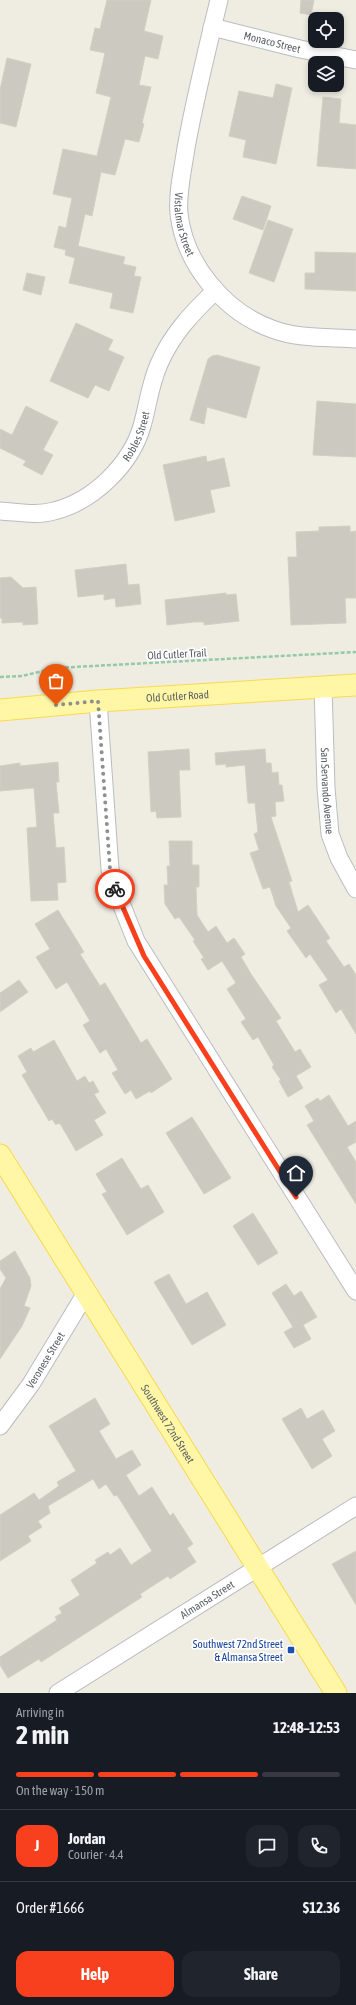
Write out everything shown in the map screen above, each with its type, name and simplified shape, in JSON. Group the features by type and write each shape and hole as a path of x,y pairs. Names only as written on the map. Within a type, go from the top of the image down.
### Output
{"main road":[{"name":"Old Cutler Road","path":"0,710 98,701 356,685"},
{"name":"Southwest 72nd Street","path":"0,1155 336,1693"}],"street":[{"name":"Vistalmar Street","path":"219,0 189,133 179,200 181,222 188,245 205,277 215,290 244,314 271,329 297,335 356,339"},
{"name":"Monaco Street","path":"212,26 285,46 356,60"},
{"name":"Robles Street","path":"0,512 33,513 54,511 82,499 106,482 134,446 142,426 154,377 167,348 184,322 215,290"},
{"name":"San Servando Avenue","path":"323,686 326,788 330,834 339,858 356,889"},
{"path":"98,701 110,869 114,888 133,934 148,962 356,1291"},
{"name":"Veronese Street","path":"0,1426 30,1384 86,1293"},
{"name":"Almansa Street","path":"58,1693 356,1506"}],"path":[{"name":"Old Cutler Trail","path":"0,677 22,676 55,668 356,652"}],"building":[{"path":"107,0 151,0 144,31 163,36 158,59 145,56 139,85 151,87 139,142 125,139 115,175 101,172 92,216 85,214 78,246 125,257 123,264 136,267 134,276 141,277 133,313 110,308 113,293 69,283 75,258 65,255 66,250 54,247 59,226 66,228 72,198 53,194 63,149 97,156 111,97 96,93 105,53 90,50 95,28 100,29"},
{"path":"301,0 314,0 312,12 308,12 308,14 300,13"},
{"path":"7,58 31,64 16,127 0,123 0,90"},
{"path":"276,84 292,88 276,164 243,157 246,140 229,136 239,91 273,98"},
{"path":"323,97 341,99 339,123 356,125 356,169 317,166"},
{"path":"242,196 271,206 263,230 233,219"},
{"path":"268,220 293,229 274,282 249,273"},
{"path":"315,252 356,253 356,291 305,289 305,273 315,273"},
{"path":"27,273 45,277 41,295 23,290"},
{"path":"76,323 113,340 108,350 124,357 109,391 95,385 88,398 50,381"},
{"path":"217,355 260,367 246,418 207,407 204,424 190,420 208,359"},
{"path":"317,401 356,404 356,457 313,455"},
{"path":"26,406 58,422 43,450 53,455 42,475 23,465 26,461 0,448 0,429 12,435"},
{"path":"206,456 207,462 224,458 230,486 210,490 215,512 175,521 163,465"},
{"path":"350,526 350,532 356,531 356,598 345,598 346,623 291,625 288,557 297,557 296,532 319,531 319,527"},
{"path":"126,564 128,585 139,584 141,604 116,607 115,598 104,600 104,594 78,597 75,570"},
{"path":"11,577 23,588 36,587 38,624 23,625 23,622 2,623 2,618 0,618 0,578"},
{"path":"226,593 226,595 236,594 239,621 204,625 204,622 194,622 167,625 165,600"},
{"path":"189,749 190,770 179,770 181,817 157,818 156,811 151,812 148,752"},
{"path":"265,749 266,763 271,763 272,773 278,772 279,785 282,785 284,801 275,802 276,816 271,817 292,881 289,882 298,912 308,905 330,938 326,941 344,967 349,964 356,975 356,1034 341,1009 336,1013 319,985 328,980 310,954 306,958 287,931 291,928 276,906 270,887 263,889 250,853 259,850 254,834 258,832 255,803 248,803 245,765 226,767 226,764 216,765 215,753"},
{"path":"58,762 59,782 56,782 59,813 53,813 56,848 64,847 66,882 57,883 58,900 31,901 27,828 37,827 34,788 0,791 0,766 20,763 20,766"},
{"path":"169,841 192,841 192,865 199,865 199,887 196,887 197,915 208,932 216,926 227,943 234,938 245,954 241,957 281,1018 276,1021 295,1052 300,1049 311,1067 296,1076 303,1088 288,1097 279,1081 281,1080 272,1067 274,1065 258,1037 253,1040 241,1022 246,1019 227,989 236,983 222,961 208,970 201,959 204,958 193,941 195,940 179,917 175,919 165,904 164,885 168,885 167,866 170,866"},
{"path":"58,910 84,952 80,954 100,986 105,983 141,1043 147,1039 172,1079 151,1093 150,1091 136,1099 131,1090 125,1094 112,1073 118,1070 106,1049 100,1053 83,1025 90,1021 67,982 56,989 36,957 50,949 35,924"},
{"path":"19,980 28,992 0,1012 0,993"},
{"path":"54,1040 77,1081 85,1076 89,1083 93,1081 99,1092 94,1094 106,1113 94,1120 103,1135 76,1151 61,1125 58,1123 56,1125 52,1119 49,1121 22,1075 27,1072 18,1056 31,1048 33,1052"},
{"path":"329,1095 348,1126 356,1121 356,1142 347,1147 356,1162 356,1204 307,1125 314,1121 305,1106 318,1098 320,1101"},
{"path":"192,1117 231,1178 204,1194 166,1133"},
{"path":"122,1158 141,1189 148,1185 164,1212 127,1235 102,1194 107,1192 96,1174"},
{"path":"253,1213 278,1253 258,1265 233,1226"},
{"path":"15,1251 30,1278 31,1286 24,1306 30,1308 22,1326 0,1359 0,1289 6,1278 0,1269 0,1261"},
{"path":"169,1274 186,1304 207,1292 226,1325 192,1345 154,1282"},
{"path":"286,1284 294,1296 301,1291 317,1317 303,1325 311,1339 294,1348 284,1332 293,1327 272,1293"},
{"path":"95,1398 110,1424 99,1431 116,1459 132,1450 141,1465 126,1475 139,1496 152,1487 170,1516 173,1513 193,1544 187,1548 196,1562 170,1579 168,1576 140,1594 142,1597 41,1662 39,1659 8,1678 0,1665 0,1657 57,1620 55,1617 62,1613 59,1608 80,1595 71,1580 97,1563 95,1560 108,1552 110,1555 120,1548 131,1565 152,1551 117,1495 114,1496 106,1484 99,1489 93,1479 48,1506 50,1513 38,1521 42,1527 28,1536 31,1541 0,1561 0,1515 34,1493 39,1500 59,1486 57,1482 76,1471 49,1426"},
{"path":"301,1408 307,1419 323,1410 335,1431 322,1439 332,1456 312,1469 282,1419"},
{"path":"356,1551 356,1605 332,1564"}],"way so far":[{"path":"56,705 98,701 104,760 110,869 115,889"}],"place":[{"name":"Southwest 72nd Street & Almansa Street","path":"291,1650"}],"route":[{"path":"115,889 136,941 144,956 296,1197"}]}
